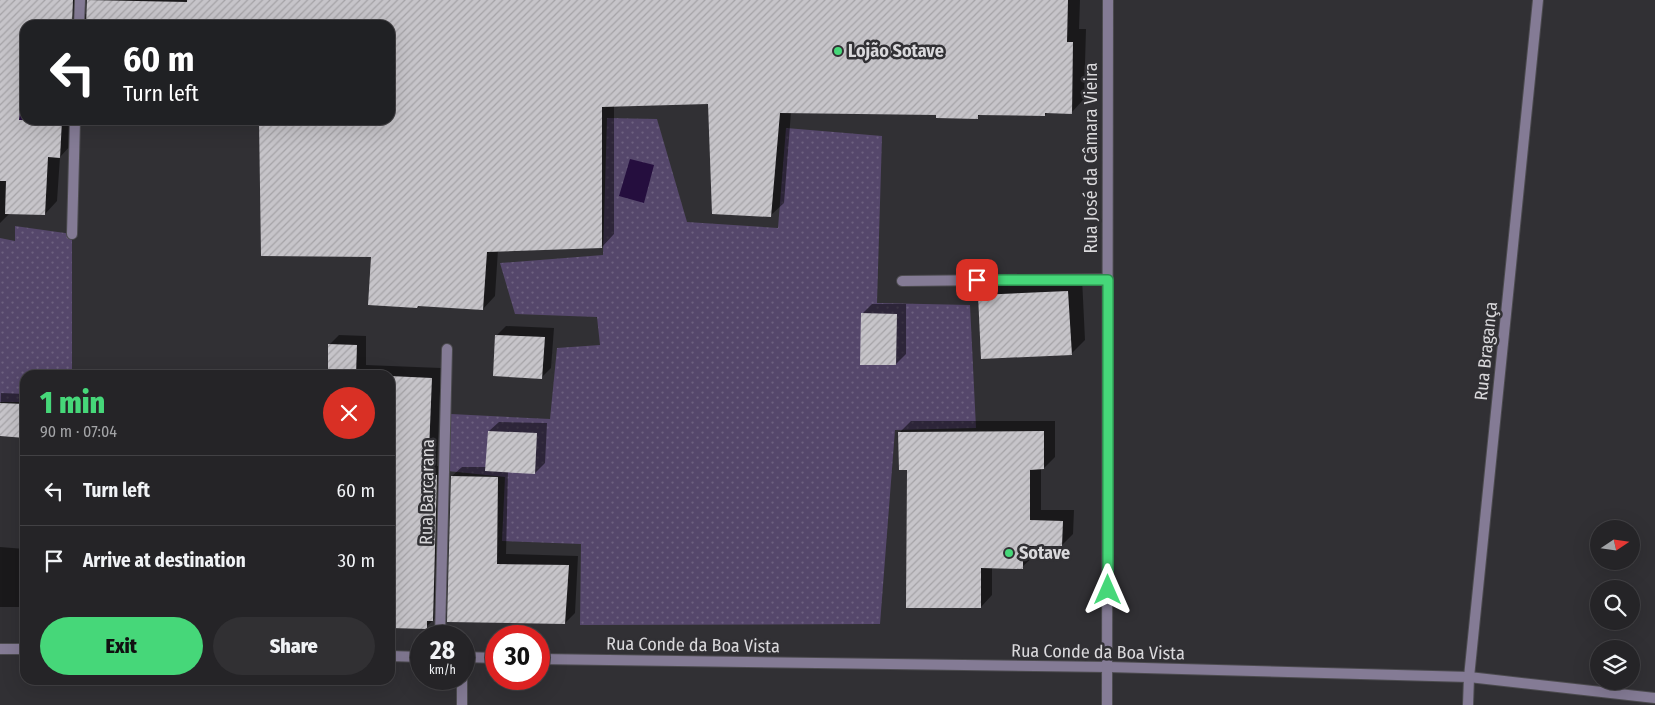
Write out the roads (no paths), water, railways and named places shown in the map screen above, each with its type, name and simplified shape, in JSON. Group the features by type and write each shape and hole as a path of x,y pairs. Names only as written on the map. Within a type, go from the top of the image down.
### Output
{"street":[{"path":"79,20 80,0"},
{"name":"Rua José da Câmara Vieira","path":"1107,705 1108,0"},
{"name":"Rua Bragança","path":"1468,705 1469,677 1538,0"},
{"path":"72,234 76,125"},
{"path":"902,281 1108,280"},
{"name":"Rua Barcarana","path":"440,625 447,349"},
{"path":"0,649 20,649"},
{"path":"395,656 410,657"},
{"name":"Rua Conde da Boa Vista","path":"550,659 1108,667 1469,677 1655,698"},
{"path":"462,690 462,705"}],"waterway":[{"path":"0,136 23,125"}],"place":[{"name":"Lojão Sotave","path":"838,51"},
{"name":"Sotave","path":"1009,553"}]}
